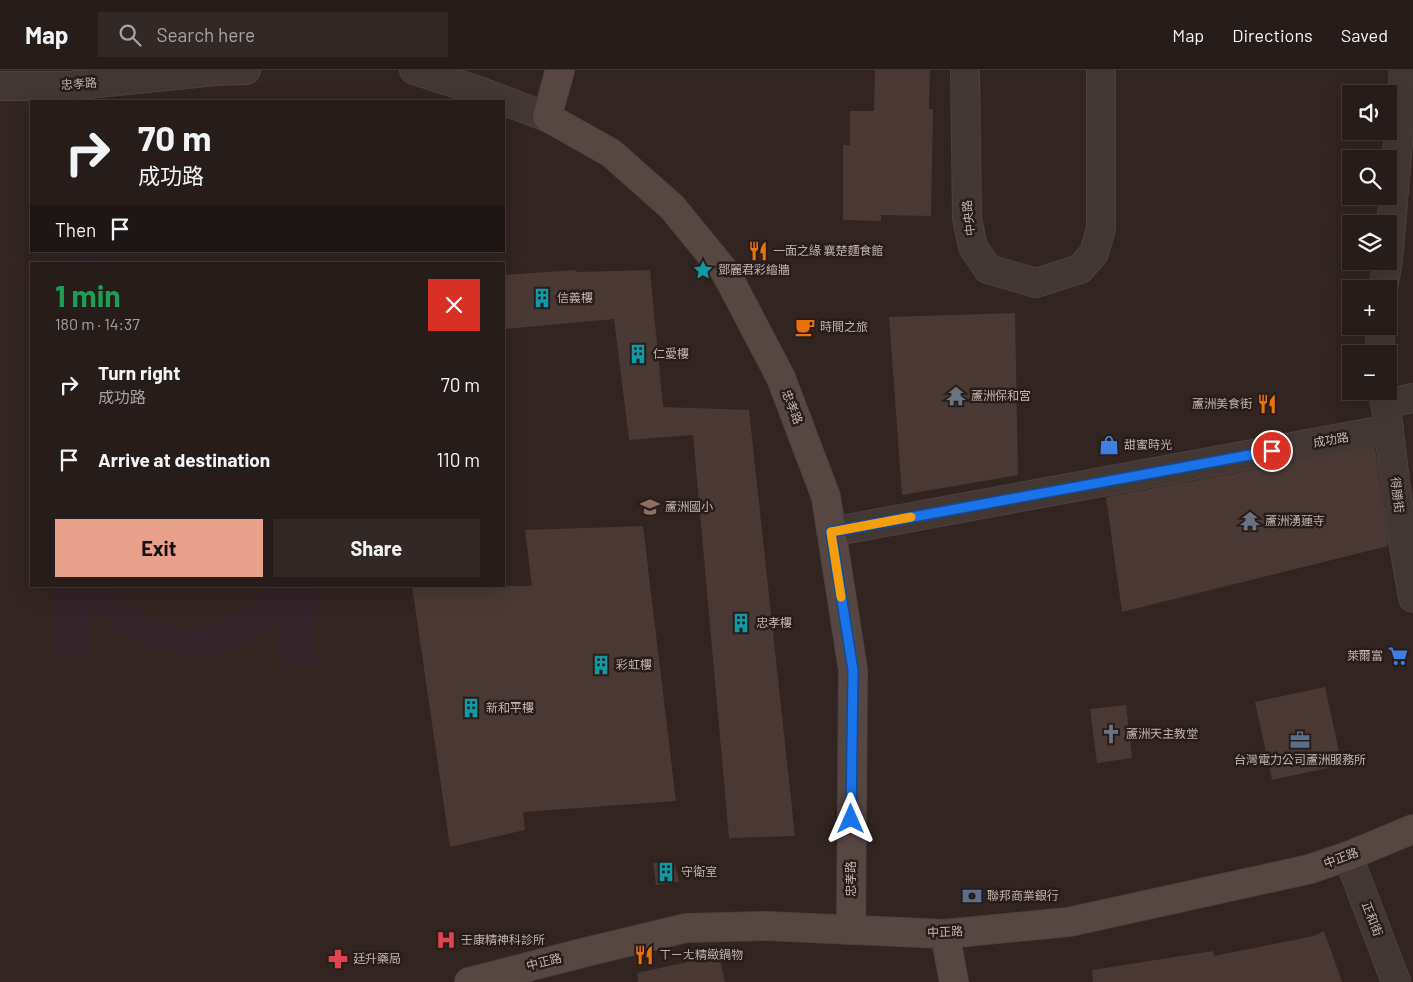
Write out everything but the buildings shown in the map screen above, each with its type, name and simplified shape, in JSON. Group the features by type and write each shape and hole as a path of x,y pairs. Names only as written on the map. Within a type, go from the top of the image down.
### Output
{"street":[{"name":"忠孝路","path":"0,86 68,86 216,71 246,70"},
{"name":"忠孝路","path":"414,70 501,100"},
{"path":"547,117 560,70"},
{"name":"中央路","path":"966,70 967,218 973,247 988,269 1036,283 1080,269 1094,252 1101,229 1102,70"},
{"path":"1392,215 1404,70"},
{"name":"忠孝路","path":"505,102 547,117 611,153 672,207 726,273 781,378 826,497 853,670 850,930"},
{"name":"成功路","path":"831,532 1386,408 1413,398"},
{"name":"得勝街","path":"1386,408 1401,529 1413,598"},
{"name":"中正路","path":"469,982 686,928 766,926 945,934 1069,922 1310,869 1348,856 1413,829"},
{"name":"正和街","path":"1348,856 1396,982"},
{"path":"945,934 954,982"}],"shaded area":[{"path":"70,252 109,252 108,262 70,262"},
{"path":"54,587 112,587 123,599 148,618 176,628 191,628 207,625 237,613 252,602 266,587 318,587 314,664 281,665 282,626 227,651 196,657 157,648 144,642 119,630 92,609 89,659 51,658"}],"slow traffic":[{"path":"841,597 831,532 911,517"}],"place":[{"name":"一面之緣 襄楚麵食館","path":"758,251"},
{"name":"鄧麗君彩繪牆","path":"703,270"},
{"name":"信義樓","path":"542,298"},
{"name":"時間之旅","path":"805,327"},
{"name":"仁愛樓","path":"638,354"},
{"name":"蘆洲保和宮","path":"956,396"},
{"name":"蘆洲美食街","path":"1267,404"},
{"name":"甜蜜時光","path":"1109,445"},
{"name":"蘆洲國小","path":"650,507"},
{"name":"蘆洲湧蓮寺","path":"1250,521"},
{"name":"忠孝樓","path":"741,623"},
{"name":"萊爾富","path":"1398,656"},
{"name":"彩虹樓","path":"601,665"},
{"name":"新和平樓","path":"471,708"},
{"name":"蘆洲天主教堂","path":"1111,734"},
{"name":"台灣電力公司蘆洲服務所","path":"1300,740"},
{"name":"守衛室","path":"666,872"},
{"name":"聯邦商業銀行","path":"972,896"},
{"name":"壬康精神科診所","path":"446,940"},
{"name":"ㄒㄧㄤ精緻鍋物","path":"644,955"},
{"name":"廷升藥局","path":"338,959"}],"route":[{"path":"851,819 853,670 831,532 1272,451"}]}
